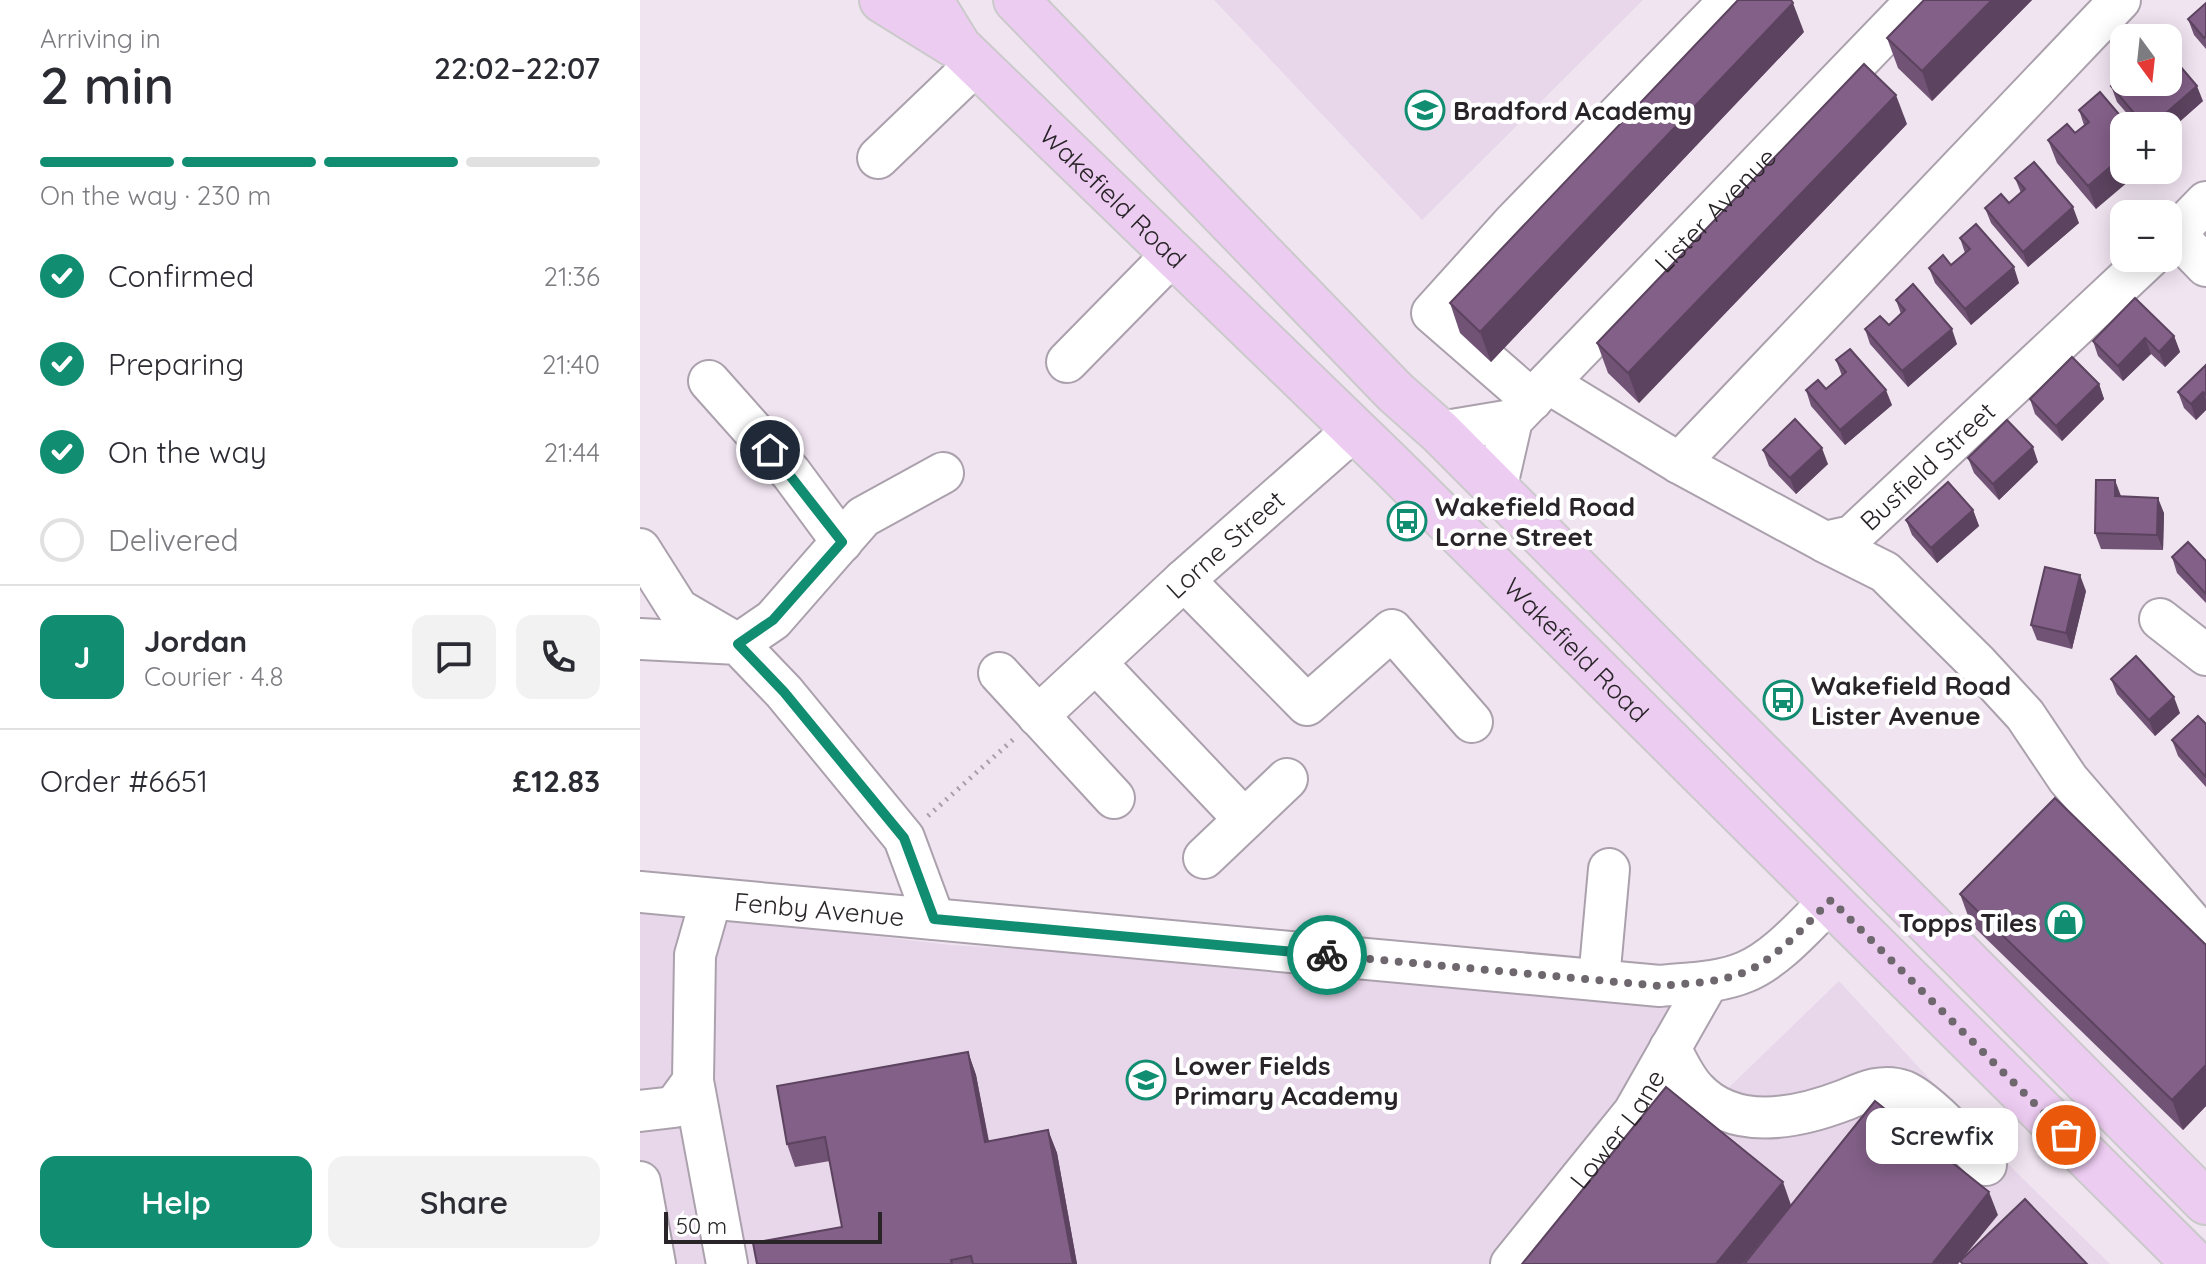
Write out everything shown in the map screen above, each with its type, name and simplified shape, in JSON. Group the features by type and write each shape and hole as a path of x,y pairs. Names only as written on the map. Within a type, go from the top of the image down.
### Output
{"main road":[{"path":"882,0 967,55"},
{"name":"Wakefield Road","path":"930,0 967,55 1355,429 2195,1264"},
{"name":"Wakefield Road","path":"1016,0 1395,392 1440,432 2206,1202"}],"street":[{"path":"1730,0 1514,222 1432,313 1531,401 1679,463 1885,572 2025,715 2068,779 2206,939"},
{"name":"Lister Avenue","path":"1531,401 1917,0"},
{"path":"1679,463 2120,0"},
{"path":"878,158 967,55"},
{"name":"Busfield Street","path":"2182,226 2206,202"},
{"path":"2182,253 2206,266"},
{"path":"1067,362 1172,255"},
{"name":"Busfield Street","path":"1825,542 1852,536 2134,272"},
{"path":"709,381 791,473 842,542"},
{"path":"1440,432 1531,401"},
{"path":"1496,490 1531,401"},
{"name":"Lorne Street","path":"1038,716 1184,580 1355,429"},
{"path":"640,639 738,644 773,620 863,517 943,473"},
{"path":"640,549 678,609 738,644 784,692 904,838 934,919"},
{"path":"1184,580 1307,705 1392,630 1472,722"},
{"path":"2160,619 2206,655"},
{"path":"1096,663 1244,819"},
{"path":"999,673 1114,798"},
{"path":"1204,858 1287,779"},
{"path":"1599,980 1609,869"},
{"name":"Fenby Avenue","path":"640,892 1660,986 1708,982 1747,971 1785,944 1831,900"},
{"path":"711,899 695,955 693,1081 727,1264"},
{"name":"Lower Lane","path":"1511,1264 1634,1112 1708,982"},
{"path":"1670,1048 1695,1089 1717,1108 1749,1117 1774,1119 1829,1105 1866,1091 1885,1087 1902,1090 1919,1100 1986,1165"},
{"path":"640,1111 674,1107 693,1081"},
{"path":"640,1182 655,1264"}],"path":[{"path":"904,838 1038,716"}],"shaded area":[{"name":"Bradford Academy","path":"1214,0 1643,0 1422,220"},
{"name":"Lower Fields Primary Academy","path":"640,909 951,945 1659,986 1708,982 1497,1264 640,1264"},
{"path":"1839,981 2014,1170 2110,1264 1575,1264 1685,1130"}],"building":[{"path":"1738,0 1791,0 1793,3 1480,332 1450,303"},
{"path":"1924,0 1992,0 1922,71 1887,38"},
{"path":"2206,3 2206,36 2204,38 2188,19"},
{"path":"1864,64 1896,95 1628,373 1597,343"},
{"path":"2182,68 2197,86 2167,112 2133,112 2120,96 2182,96"},
{"path":"2100,92 2117,112 2110,112 2110,167 2088,186 2048,140 2067,124 2075,133 2089,122 2079,110"},
{"path":"2034,162 2073,207 2023,252 1985,208 2001,194 2009,203 2025,189 2015,178"},
{"path":"1976,224 2014,267 1965,309 1929,268 1943,255 1951,265 1970,249 1960,238"},
{"path":"1913,284 1952,329 1902,371 1865,329 1880,316 1889,325 1905,310 1896,300"},
{"path":"2135,298 2174,336 2159,352 2145,338 2118,366 2093,341"},
{"path":"1850,349 1886,390 1840,430 1806,390 1818,380 1826,389 1846,372 1836,360"},
{"path":"2072,357 2099,384 2056,426 2030,399"},
{"path":"2206,365 2206,395 2203,392 2191,404 2178,392"},
{"path":"1795,419 1822,448 1790,478 1763,450"},
{"path":"2007,420 2033,447 1993,484 1968,458"},
{"path":"2096,480 2115,480 2115,496 2158,498 2157,535 2095,533"},
{"path":"1948,482 1973,510 1931,548 1906,520"},
{"path":"2188,542 2206,561 2206,594 2172,557"},
{"path":"2045,567 2080,575 2066,633 2031,625"},
{"path":"2136,656 2174,697 2149,720 2111,679"},
{"path":"2198,716 2206,724 2206,777 2172,740"},
{"path":"2055,798 2206,945 2206,1065 2172,1100 1960,894"},
{"path":"968,1052 985,1142 1048,1130 1073,1264 973,1264 971,1256 951,1260 952,1264 757,1264 753,1243 842,1227 825,1137 787,1144 777,1086"},
{"path":"1666,1087 1783,1182 1716,1264 1522,1264"},
{"path":"1875,1101 1989,1192 1932,1264 1744,1264"},
{"path":"2025,1199 2087,1264 1963,1264 1960,1261"}],"way so far":[{"path":"1327,955 1660,986 1708,982 1747,971 1785,944 1831,900 2066,1135"}],"place":[{"name":"Bradford Academy","path":"1425,110"},
{"name":"Wakefield Road Lorne Street","path":"1407,521"},
{"name":"Wakefield Road Lister Avenue","path":"1783,700"},
{"name":"Topps Tiles","path":"2065,922"},
{"name":"Lower Fields Primary Academy","path":"1146,1080"},
{"name":"Screwfix","path":"2066,1135"}],"route":[{"path":"770,450 842,542 773,620 738,644 784,692 904,838 934,919 1327,955"}]}
